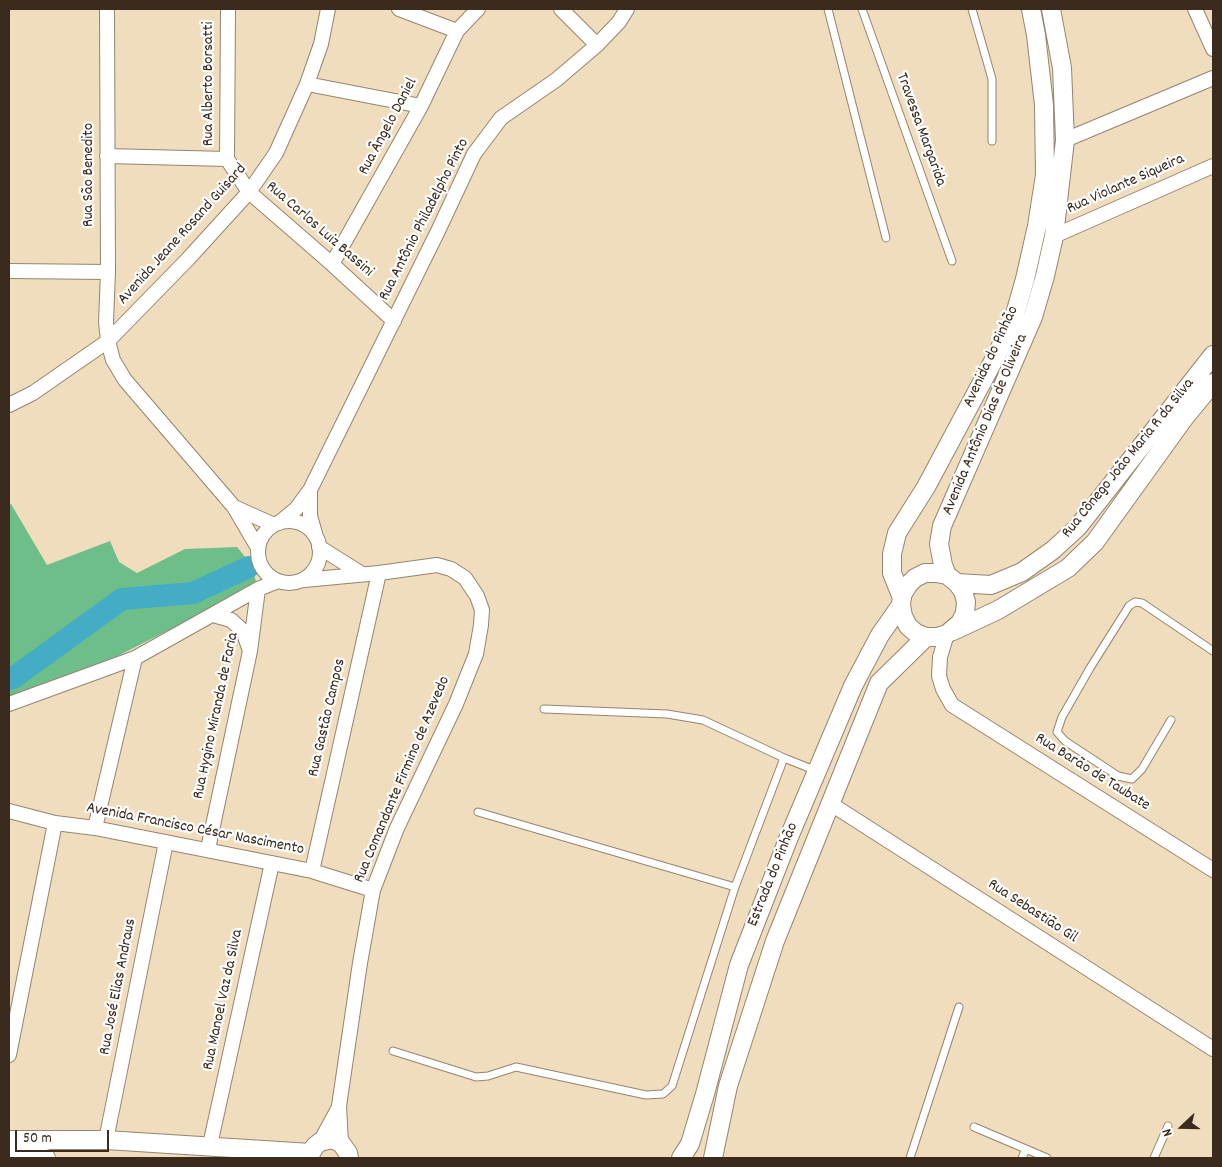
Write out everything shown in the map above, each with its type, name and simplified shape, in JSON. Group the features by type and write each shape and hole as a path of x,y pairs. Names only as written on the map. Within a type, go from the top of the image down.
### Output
{"street":[{"name":"Rua São Benedito","path":"107,9 108,272 106,322 108,341 113,360 125,380 234,507"},
{"name":"Rua Alberto Borsatti","path":"227,159 228,9"},
{"name":"Avenida Jeane Rosand Guisard","path":"9,405 33,393 108,341 188,259 249,192 276,153 307,84 321,44 328,9"},
{"path":"399,9 457,31"},
{"name":"Rua Ângelo Daniel","path":"332,264 344,246 421,106 457,31 478,9"},
{"path":"561,9 597,45"},
{"name":"Rua Antônio Philadelpho Pinto","path":"276,524 296,509 310,490 474,154 501,118 556,80 597,45 619,22 627,9"},
{"name":"Avenida do Pinhão","path":"901,602 892,573 892,554 897,533 926,487 996,356 1013,320 1037,226 1045,175 1044,105 1031,9"},
{"name":"Avenida Antônio Dias de Oliveira","path":"952,579 943,566 939,544 942,526 1033,317 1054,236 1065,140 1062,68 1051,9"},
{"path":"1195,9 1213,49"},
{"path":"1065,140 1213,78"},
{"path":"307,84 421,106"},
{"path":"107,156 227,159"},
{"name":"Rua Carlos Luiz Bassini","path":"227,159 249,192 394,321"},
{"name":"Rua Violante Siqueira","path":"1054,236 1213,166"},
{"path":"9,271 108,272"},
{"name":"Rua Cônego João Maria R da Silva","path":"952,579 992,585 1022,572 1053,550 1078,527 1213,355"},
{"name":"Rua Cônego João Maria R da Silva","path":"950,633 998,610 1068,568 1095,542 1213,383"},
{"path":"276,524 265,533 258,548 258,558 262,568 278,582 286,584 304,580 317,566 319,556 318,542 310,516 310,490"},
{"path":"234,507 276,524 296,522 304,525 311,531 318,542 362,574"},
{"path":"234,507 258,548"},
{"name":"Rua Comandante Firmino de Azevedo","path":"304,580 437,565 451,569 465,578 477,596 482,610 476,654 456,704 397,828 373,890 339,1106"},
{"path":"936,572 952,579 962,591 966,602 965,613 960,623 950,633 937,637 926,637 916,633 908,626 903,616 901,602 908,585 915,578 925,573 936,572"},
{"name":"Rua Gastão Campos","path":"312,870 379,573"},
{"path":"9,704 136,658 258,589 278,582"},
{"name":"Rua Hygino Miranda de Faria","path":"208,849 250,651 258,589"},
{"name":"Estrada do Pinhão","path":"681,1158 690,1144 739,965 789,837 853,686 880,635 901,602"},
{"path":"213,615 231,620 243,631 250,651"},
{"name":"Rua Barão de Taubate","path":"950,633 940,657 939,676 943,689 952,705 1213,870"},
{"name":"Estrada do Pinhão","path":"713,1158 728,1086 772,950 879,683 926,637"},
{"path":"95,828 136,658"},
{"name":"Rua Sebastião Gil","path":"831,804 1213,1049"},
{"name":"Avenida Francisco César Nascimento","path":"9,811 56,823 95,828 312,870 373,890"},
{"path":"9,1055 56,823"},
{"name":"Rua José Elias Andraus","path":"106,1140 166,842"},
{"name":"Rua Manoel Vaz da Silva","path":"210,1145 272,863"},
{"path":"314,1151 339,1106"},
{"path":"339,1106 349,1153"},
{"path":"9,1140 106,1140 314,1151 331,1139 349,1153"},
{"path":"9,1157 46,1158"}],"lane":[{"path":"828,9 886,238"},
{"name":"Travessa Margarida","path":"862,9 952,261"},
{"path":"972,9 992,79 992,141"},
{"path":"1171,720 1142,769 1132,779 1118,776 1065,741 1057,732 1062,717 1090,668 1129,606 1135,602 1142,602 1213,651"},
{"path":"544,709 667,714 704,720 784,758 817,771"},
{"path":"393,1051 476,1077 488,1076 516,1067 646,1095 663,1094 672,1086 735,887 784,758"},
{"path":"478,812 735,887"},
{"path":"910,1158 959,1008"},
{"path":"974,1126 1047,1158"},
{"path":"1154,1158 1168,1126"},
{"path":"1022,1158 1026,1149"}],"green space":[{"path":"9,504 11,504 47,565 110,541 119,562 137,573 185,549 237,547 251,564 257,585 110,660 9,700"}],"waterway":[{"path":"9,679 122,599 193,593 249,567"}]}
